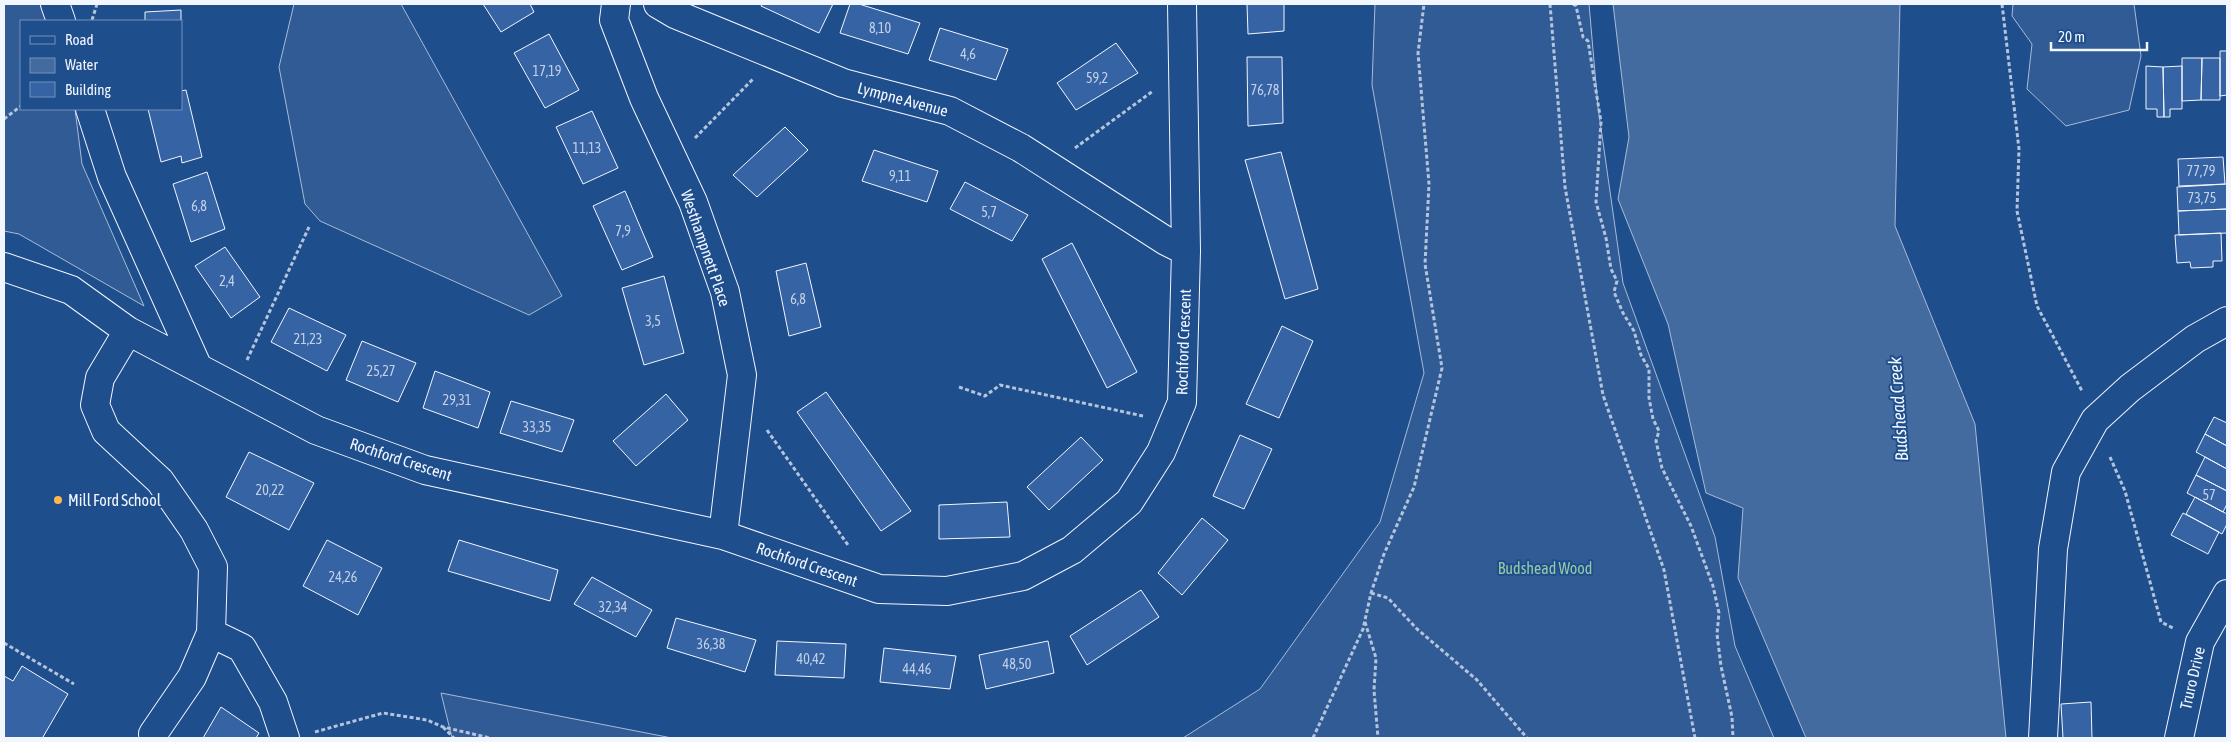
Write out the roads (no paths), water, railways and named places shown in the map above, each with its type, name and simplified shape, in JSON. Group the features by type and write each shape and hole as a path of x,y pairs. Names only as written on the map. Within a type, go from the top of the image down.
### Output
{"street":[{"path":"55,4 61,20"},
{"name":"Westhampnett Place","path":"616,4 614,20 644,98 693,202 724,292 742,375 722,534"},
{"name":"Lympne Avenue","path":"658,4 675,14 843,83 950,111 1050,167 1166,241 1186,251"},
{"name":"Rochford Crescent","path":"4,267 70,290 128,331 316,430 425,470 722,534 879,589 947,590 1024,576 1072,550 1129,502 1161,452 1182,402 1186,251 1182,4"},
{"path":"90,110 112,177 198,368"},
{"path":"2043,738 2053,549 2066,472 2095,420 2137,382 2195,339 2227,321"},
{"path":"128,331 100,378 94,405 106,431 160,480 194,530 213,567 211,633 192,677 153,734"},
{"name":"Truro Drive","path":"2178,738 2200,642 2227,594"},
{"path":"211,633 242,648 272,702 285,738"}],"water":[{"name":"Budshead Creek","path":"1613,4 1900,4 1895,226 1975,424 2006,738 1806,738 1738,578 1743,508 1706,493 1668,324 1618,199 1629,137"}],"place":[{"name":"Mill Ford School","path":"58,500"}],"park label":[{"name":"Budshead Wood","path":"1545,568"}]}
